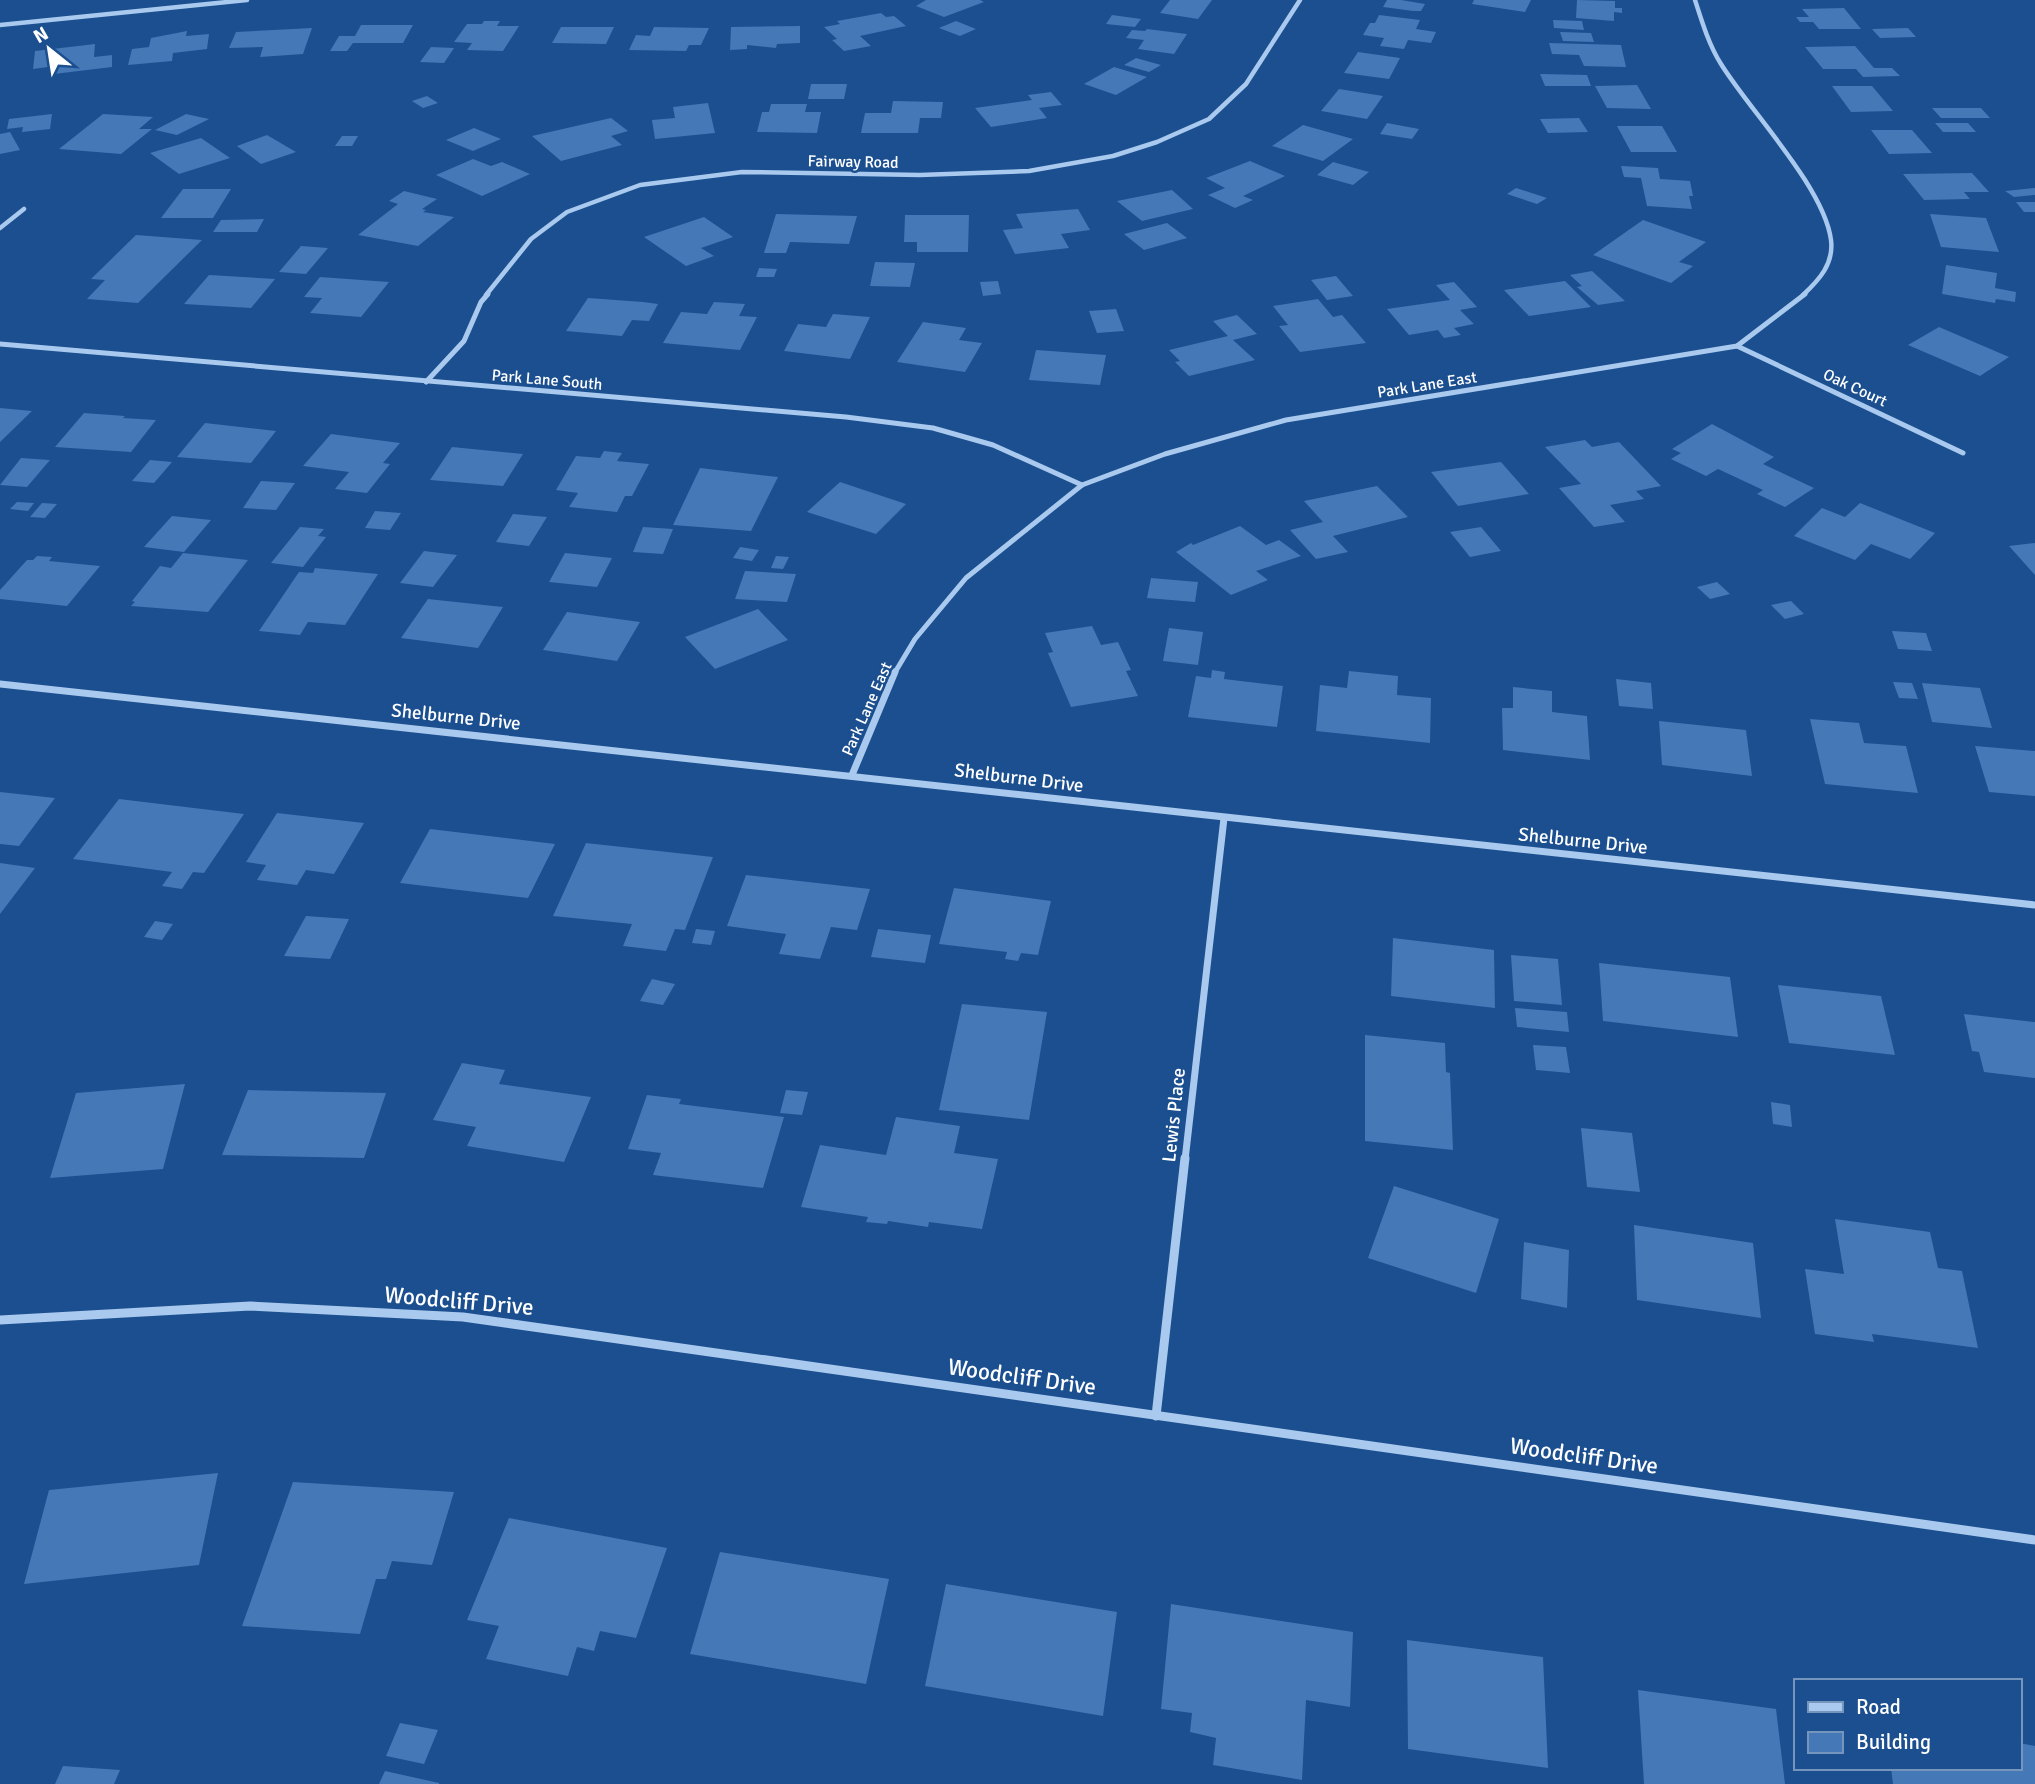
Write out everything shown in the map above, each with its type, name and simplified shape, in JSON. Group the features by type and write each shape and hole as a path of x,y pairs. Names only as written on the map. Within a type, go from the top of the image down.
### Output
{"street":[{"path":"0,25 194,3 247,0"},
{"name":"Fairway Road","path":"426,382 464,341 481,302 531,239 567,212 640,185 695,176 742,172 920,176 1029,171 1113,156 1157,142 1209,119 1246,84 1300,0"},
{"name":"Park Lane East","path":"852,775 891,679 915,639 940,607 966,578 1082,485 1165,454 1286,420 1737,346 1790,306 1816,281 1829,260 1832,243 1828,226 1814,197 1721,64 1704,31 1695,0"},
{"path":"0,228 24,209"},
{"name":"Park Lane South","path":"0,344 846,417 933,428 993,445 1082,485"},
{"name":"Oak Court","path":"1737,346 1963,453"},
{"name":"Shelburne Drive","path":"0,684 2035,905"},
{"name":"Lewis Place","path":"1156,1416 1224,818"},
{"name":"Woodcliff Drive","path":"0,1320 250,1306 463,1317 2035,1539"}],"building":[{"path":"926,0 984,2 944,17 916,6"},
{"path":"1170,0 1212,0 1198,19 1160,13"},
{"path":"1387,0 1425,4 1421,11 1413,11 1383,7"},
{"path":"1474,0 1531,0 1525,12 1472,4"},
{"path":"1577,0 1615,1 1615,8 1622,8 1622,13 1614,12 1614,21 1576,18"},
{"path":"1844,8 1861,29 1819,29 1813,22 1800,22 1796,17 1809,17 1802,9"},
{"path":"881,13 886,17 894,16 906,26 860,36 871,46 844,51 832,40 837,39 824,27 840,24 837,21"},
{"path":"1112,15 1141,19 1135,27 1106,24"},
{"path":"1379,15 1420,20 1416,29 1436,32 1431,43 1408,40 1404,49 1380,46 1384,38 1363,35"},
{"path":"1553,20 1582,21 1584,30 1554,28"},
{"path":"484,21 500,21 497,26 519,26 503,51 467,50 472,43 454,42 467,24 482,24"},
{"path":"956,21 976,29 960,36 939,28"},
{"path":"361,25 413,25 403,43 353,43 347,51 330,51 339,36 355,36"},
{"path":"800,26 800,43 777,44 776,48 747,45 747,49 730,50 731,27"},
{"path":"561,27 614,27 606,44 552,43"},
{"path":"654,27 709,28 701,45 689,45 686,51 629,50 636,35 650,36"},
{"path":"312,28 303,54 260,57 263,47 229,48 236,32"},
{"path":"1908,28 1916,37 1880,38 1872,29"},
{"path":"1132,30 1187,34 1174,54 1138,49 1144,40 1126,38"},
{"path":"187,31 186,36 209,34 207,49 173,53 172,61 128,65 132,49 149,47 151,38"},
{"path":"1560,32 1591,33 1594,42 1563,41"},
{"path":"1549,43 1621,45 1626,67 1584,66 1579,55 1552,54"},
{"path":"95,44 94,57 112,55 112,67 54,74 55,66 33,69 35,51"},
{"path":"1855,46 1874,68 1892,68 1900,76 1863,77 1856,69 1823,69 1805,47"},
{"path":"431,47 454,48 444,63 420,62"},
{"path":"1358,52 1400,58 1389,79 1344,73"},
{"path":"1136,58 1161,65 1149,72 1124,65"},
{"path":"1114,67 1147,77 1116,95 1084,84"},
{"path":"1540,74 1587,75 1591,86 1545,86"},
{"path":"811,84 847,84 844,99 808,99"},
{"path":"1637,85 1651,109 1607,108 1595,86"},
{"path":"1832,86 1872,86 1893,111 1851,112"},
{"path":"1339,89 1383,96 1367,119 1321,111"},
{"path":"1051,92 1062,105 1039,108 1047,118 991,127 975,108 1032,100 1028,95"},
{"path":"427,96 438,103 423,108 412,101"},
{"path":"893,101 943,102 941,118 920,118 918,133 861,133 865,113 891,113"},
{"path":"708,103 715,133 655,139 652,120 675,118 673,107"},
{"path":"771,104 807,104 805,112 821,112 817,133 757,132 762,112 769,112"},
{"path":"1932,108 1981,108 1990,118 1941,118"},
{"path":"52,114 50,129 22,132 23,127 7,129 9,119"},
{"path":"103,114 153,117 139,129 152,129 121,154 59,149"},
{"path":"186,114 209,119 177,135 155,130"},
{"path":"611,118 628,131 611,136 622,145 561,161 532,136"},
{"path":"1579,118 1588,132 1548,133 1540,119"},
{"path":"1387,123 1419,129 1412,139 1380,134"},
{"path":"1935,123 1968,123 1976,132 1943,132"},
{"path":"1303,125 1353,139 1323,161 1272,146"},
{"path":"1617,126 1662,126 1677,152 1631,152"},
{"path":"474,128 501,139 473,151 446,140"},
{"path":"1871,130 1912,130 1932,153 1889,154"},
{"path":"10,132 20,150 0,154 0,134"},
{"path":"267,135 296,152 261,164 237,146"},
{"path":"342,136 358,136 352,146 335,146"},
{"path":"201,138 230,158 179,174 150,153"},
{"path":"473,159 491,166 502,162 530,174 482,196 436,175"},
{"path":"1250,161 1285,176 1243,196 1253,200 1235,208 1208,195 1225,188 1206,178"},
{"path":"1333,162 1369,172 1353,185 1317,175"},
{"path":"1621,166 1658,168 1660,179 1690,181 1692,209 1647,206 1641,178 1624,177"},
{"path":"1972,173 1989,192 1964,192 1970,199 1924,200 1903,174"},
{"path":"1516,188 1547,198 1537,204 1507,194"},
{"path":"2035,188 2035,195 2014,197 2005,191"},
{"path":"183,189 231,189 213,218 161,218"},
{"path":"1172,190 1193,209 1142,221 1117,201"},
{"path":"404,191 437,199 422,209 426,210 423,212 454,217 418,246 358,235 398,204 389,201"},
{"path":"2016,202 2035,202 2035,212 2024,212"},
{"path":"1078,209 1090,230 1061,234 1069,248 1015,254 1003,230 1023,228 1016,214"},
{"path":"776,214 857,216 849,244 790,242 786,253 764,253"},
{"path":"1930,214 1986,218 1999,252 1941,247"},
{"path":"905,215 969,215 968,252 917,252 917,242 904,242"},
{"path":"704,217 733,237 701,248 714,256 686,266 644,237"},
{"path":"264,219 257,232 213,232 221,220"},
{"path":"1643,220 1706,242 1679,262 1693,266 1671,283 1593,255"},
{"path":"1167,223 1187,238 1144,250 1124,234"},
{"path":"136,235 202,240 138,303 87,299 105,280 91,279"},
{"path":"301,246 328,248 306,274 279,272"},
{"path":"875,262 915,263 910,287 870,286"},
{"path":"1946,265 1997,273 1995,288 2016,292 2015,302 1996,299 1995,303 1942,294"},
{"path":"759,268 777,269 774,277 756,277"},
{"path":"1592,271 1625,301 1598,305 1577,287 1582,286 1570,275"},
{"path":"209,275 275,279 251,308 184,304"},
{"path":"1336,276 1353,296 1327,300 1311,280"},
{"path":"320,277 389,282 361,317 310,313 322,298 304,297"},
{"path":"998,281 1001,294 983,296 980,282"},
{"path":"1565,281 1591,307 1529,316 1504,290"},
{"path":"1454,282 1477,307 1460,310 1474,324 1454,328 1461,335 1444,338 1438,330 1409,335 1387,309 1450,300 1436,285"},
{"path":"588,298 658,304 649,321 632,320 622,336 566,331"},
{"path":"1318,299 1333,317 1342,315 1366,343 1300,352 1279,326 1288,325 1273,306"},
{"path":"714,302 745,304 739,316 757,317 740,350 663,343 681,312 707,314"},
{"path":"1116,309 1124,331 1097,333 1089,311"},
{"path":"833,314 870,317 850,359 784,351 798,324 826,327"},
{"path":"1237,315 1257,334 1233,340 1255,360 1189,376 1175,362 1180,361 1169,350 1228,336 1213,321"},
{"path":"923,322 966,328 959,340 982,343 965,372 897,362"},
{"path":"1939,327 2009,357 1980,376 1908,345"},
{"path":"1036,350 1106,355 1100,385 1029,380"},
{"path":"0,408 32,411 0,442"},
{"path":"84,413 156,420 131,452 55,447"},
{"path":"205,423 276,431 251,463 177,457"},
{"path":"1712,424 1774,457 1763,464 1814,488 1785,507 1757,494 1763,490 1718,469 1706,476 1671,459 1681,453 1672,449"},
{"path":"331,434 400,443 383,463 390,464 367,493 335,489 349,472 303,466"},
{"path":"1585,440 1592,447 1619,442 1661,486 1636,491 1644,499 1610,505 1625,522 1594,527 1559,488 1581,484 1545,447"},
{"path":"452,447 523,454 503,486 430,480"},
{"path":"604,451 622,453 617,461 649,464 632,496 625,496 617,512 569,507 578,493 556,490 576,456 600,458"},
{"path":"21,458 50,460 27,487 0,485"},
{"path":"150,460 172,462 154,483 132,481"},
{"path":"1501,462 1529,494 1458,506 1431,472"},
{"path":"700,468 778,477 751,531 673,525"},
{"path":"261,481 295,483 276,510 243,508"},
{"path":"840,482 906,504 876,534 807,512"},
{"path":"1377,486 1408,517 1333,536 1348,552 1316,559 1290,530 1323,522 1304,501"},
{"path":"17,502 34,503 28,511 10,509"},
{"path":"42,503 57,504 45,518 30,517"},
{"path":"1860,503 1935,533 1910,559 1871,544 1855,560 1794,536 1822,508 1845,517"},
{"path":"375,511 401,513 390,530 365,528"},
{"path":"513,514 547,517 529,546 496,542"},
{"path":"172,516 211,520 184,552 144,547"},
{"path":"1240,526 1266,545 1279,540 1301,556 1256,571 1268,580 1231,595 1176,552 1191,543 1193,545"},
{"path":"300,527 324,529 318,536 326,537 303,567 271,563"},
{"path":"643,527 673,529 663,554 633,552"},
{"path":"1481,527 1501,551 1470,557 1450,532"},
{"path":"2035,543 2035,575 2009,546"},
{"path":"740,547 759,550 752,561 733,558"},
{"path":"424,551 457,555 433,587 400,583"},
{"path":"183,553 248,560 208,612 131,606 135,602 132,601 160,566 171,568"},
{"path":"565,553 612,558 597,587 549,582"},
{"path":"37,556 52,557 49,561 100,566 67,606 0,599 0,590 27,560 33,560"},
{"path":"776,556 789,557 783,569 771,568"},
{"path":"315,568 378,574 345,625 308,622 300,635 259,631 299,572 313,573"},
{"path":"745,571 796,574 787,602 735,599"},
{"path":"1151,578 1198,582 1195,602 1147,598"},
{"path":"1717,582 1730,594 1710,599 1697,587"},
{"path":"428,599 503,607 478,648 401,638"},
{"path":"1791,601 1804,614 1785,619 1771,605"},
{"path":"758,609 788,640 715,669 685,637"},
{"path":"567,612 640,622 617,661 543,650"},
{"path":"1092,626 1101,645 1118,642 1131,670 1126,671 1138,696 1071,707 1048,653 1053,652 1045,633"},
{"path":"1169,628 1203,632 1198,665 1163,661"},
{"path":"1892,631 1926,633 1932,651 1898,649"},
{"path":"1212,670 1225,672 1224,679 1283,686 1277,727 1188,717 1196,676 1211,678"},
{"path":"1349,671 1398,676 1397,695 1431,698 1430,743 1316,731 1320,685 1347,688"},
{"path":"1616,679 1651,683 1653,709 1619,706"},
{"path":"1893,682 1912,683 1918,699 1899,698"},
{"path":"1922,683 1980,688 1992,728 1932,722"},
{"path":"1513,687 1552,691 1552,712 1587,716 1590,760 1503,750 1502,708 1513,708"},
{"path":"1810,719 1859,723 1864,743 1906,746 1918,793 1825,784"},
{"path":"1659,721 1746,730 1752,776 1662,765"},
{"path":"1975,746 2035,751 2035,796 1989,792"},
{"path":"0,792 55,798 19,846 0,844"},
{"path":"119,799 244,814 204,873 193,872 182,889 162,886 172,872 73,859"},
{"path":"277,813 364,823 334,874 306,870 297,885 257,880 266,865 246,862"},
{"path":"430,829 555,844 528,898 400,883"},
{"path":"586,843 713,857 685,930 675,929 666,951 623,946 632,924 553,916"},
{"path":"0,863 35,868 0,914"},
{"path":"746,875 870,889 857,930 831,927 820,959 779,954 786,934 727,926"},
{"path":"954,888 1051,901 1038,955 1021,953 1018,961 1005,959 1007,952 939,944"},
{"path":"306,916 349,919 330,959 284,956"},
{"path":"155,921 173,924 162,940 144,937"},
{"path":"696,929 715,931 711,945 692,943"},
{"path":"878,929 931,935 925,963 871,957"},
{"path":"1393,938 1494,950 1495,1008 1391,996"},
{"path":"1511,955 1558,959 1562,1005 1514,1001"},
{"path":"1599,963 1730,977 1738,1037 1603,1021"},
{"path":"652,979 675,984 663,1005 640,1001"},
{"path":"1778,985 1881,996 1895,1055 1789,1043"},
{"path":"962,1004 1047,1012 1029,1120 939,1110"},
{"path":"1515,1008 1567,1012 1569,1032 1517,1027"},
{"path":"1964,1014 2035,1022 2035,1078 1984,1072 1979,1052 1972,1051"},
{"path":"1365,1035 1445,1043 1446,1072 1450,1073 1453,1150 1365,1141"},
{"path":"1533,1045 1566,1047 1570,1073 1536,1070"},
{"path":"462,1063 505,1070 499,1084 591,1097 564,1162 467,1146 476,1127 433,1120"},
{"path":"185,1084 163,1169 50,1178 76,1093"},
{"path":"248,1090 386,1093 364,1158 222,1155"},
{"path":"786,1090 808,1092 802,1115 780,1113"},
{"path":"647,1095 681,1099 679,1104 784,1117 763,1188 653,1175 661,1153 628,1149"},
{"path":"1771,1102 1790,1105 1792,1127 1773,1124"},
{"path":"896,1117 960,1126 954,1153 998,1159 982,1229 929,1222 928,1227 888,1221 887,1224 866,1222 868,1217 801,1207 820,1145 886,1155"},
{"path":"1581,1128 1632,1133 1640,1192 1587,1187"},
{"path":"1394,1186 1499,1219 1476,1293 1368,1258"},
{"path":"1835,1219 1930,1232 1938,1268 1962,1271 1978,1348 1872,1334 1874,1342 1815,1334 1805,1269 1844,1274"},
{"path":"1634,1225 1753,1243 1761,1318 1637,1300"},
{"path":"1524,1242 1569,1250 1567,1308 1521,1299"},
{"path":"218,1473 199,1565 24,1584 49,1490"},
{"path":"293,1482 454,1492 432,1565 392,1561 386,1579 376,1579 360,1634 242,1626"},
{"path":"509,1518 667,1548 636,1638 600,1631 594,1651 577,1647 568,1676 486,1659 499,1626 467,1620"},
{"path":"720,1552 889,1579 866,1684 690,1654"},
{"path":"946,1584 1117,1612 1103,1716 925,1686"},
{"path":"1171,1604 1353,1632 1350,1707 1306,1700 1302,1780 1213,1765 1216,1738 1190,1732 1192,1713 1161,1709"},
{"path":"1407,1640 1543,1657 1548,1768 1408,1749"},
{"path":"1638,1690 1776,1709 1785,1784 1644,1784"},
{"path":"400,1723 438,1730 424,1764 386,1756"},
{"path":"2021,1743 2035,1746 2035,1784 1893,1784 1891,1770 2021,1770"},
{"path":"63,1766 120,1770 114,1784 55,1784"},
{"path":"385,1771 439,1783 439,1784 379,1784"}]}
